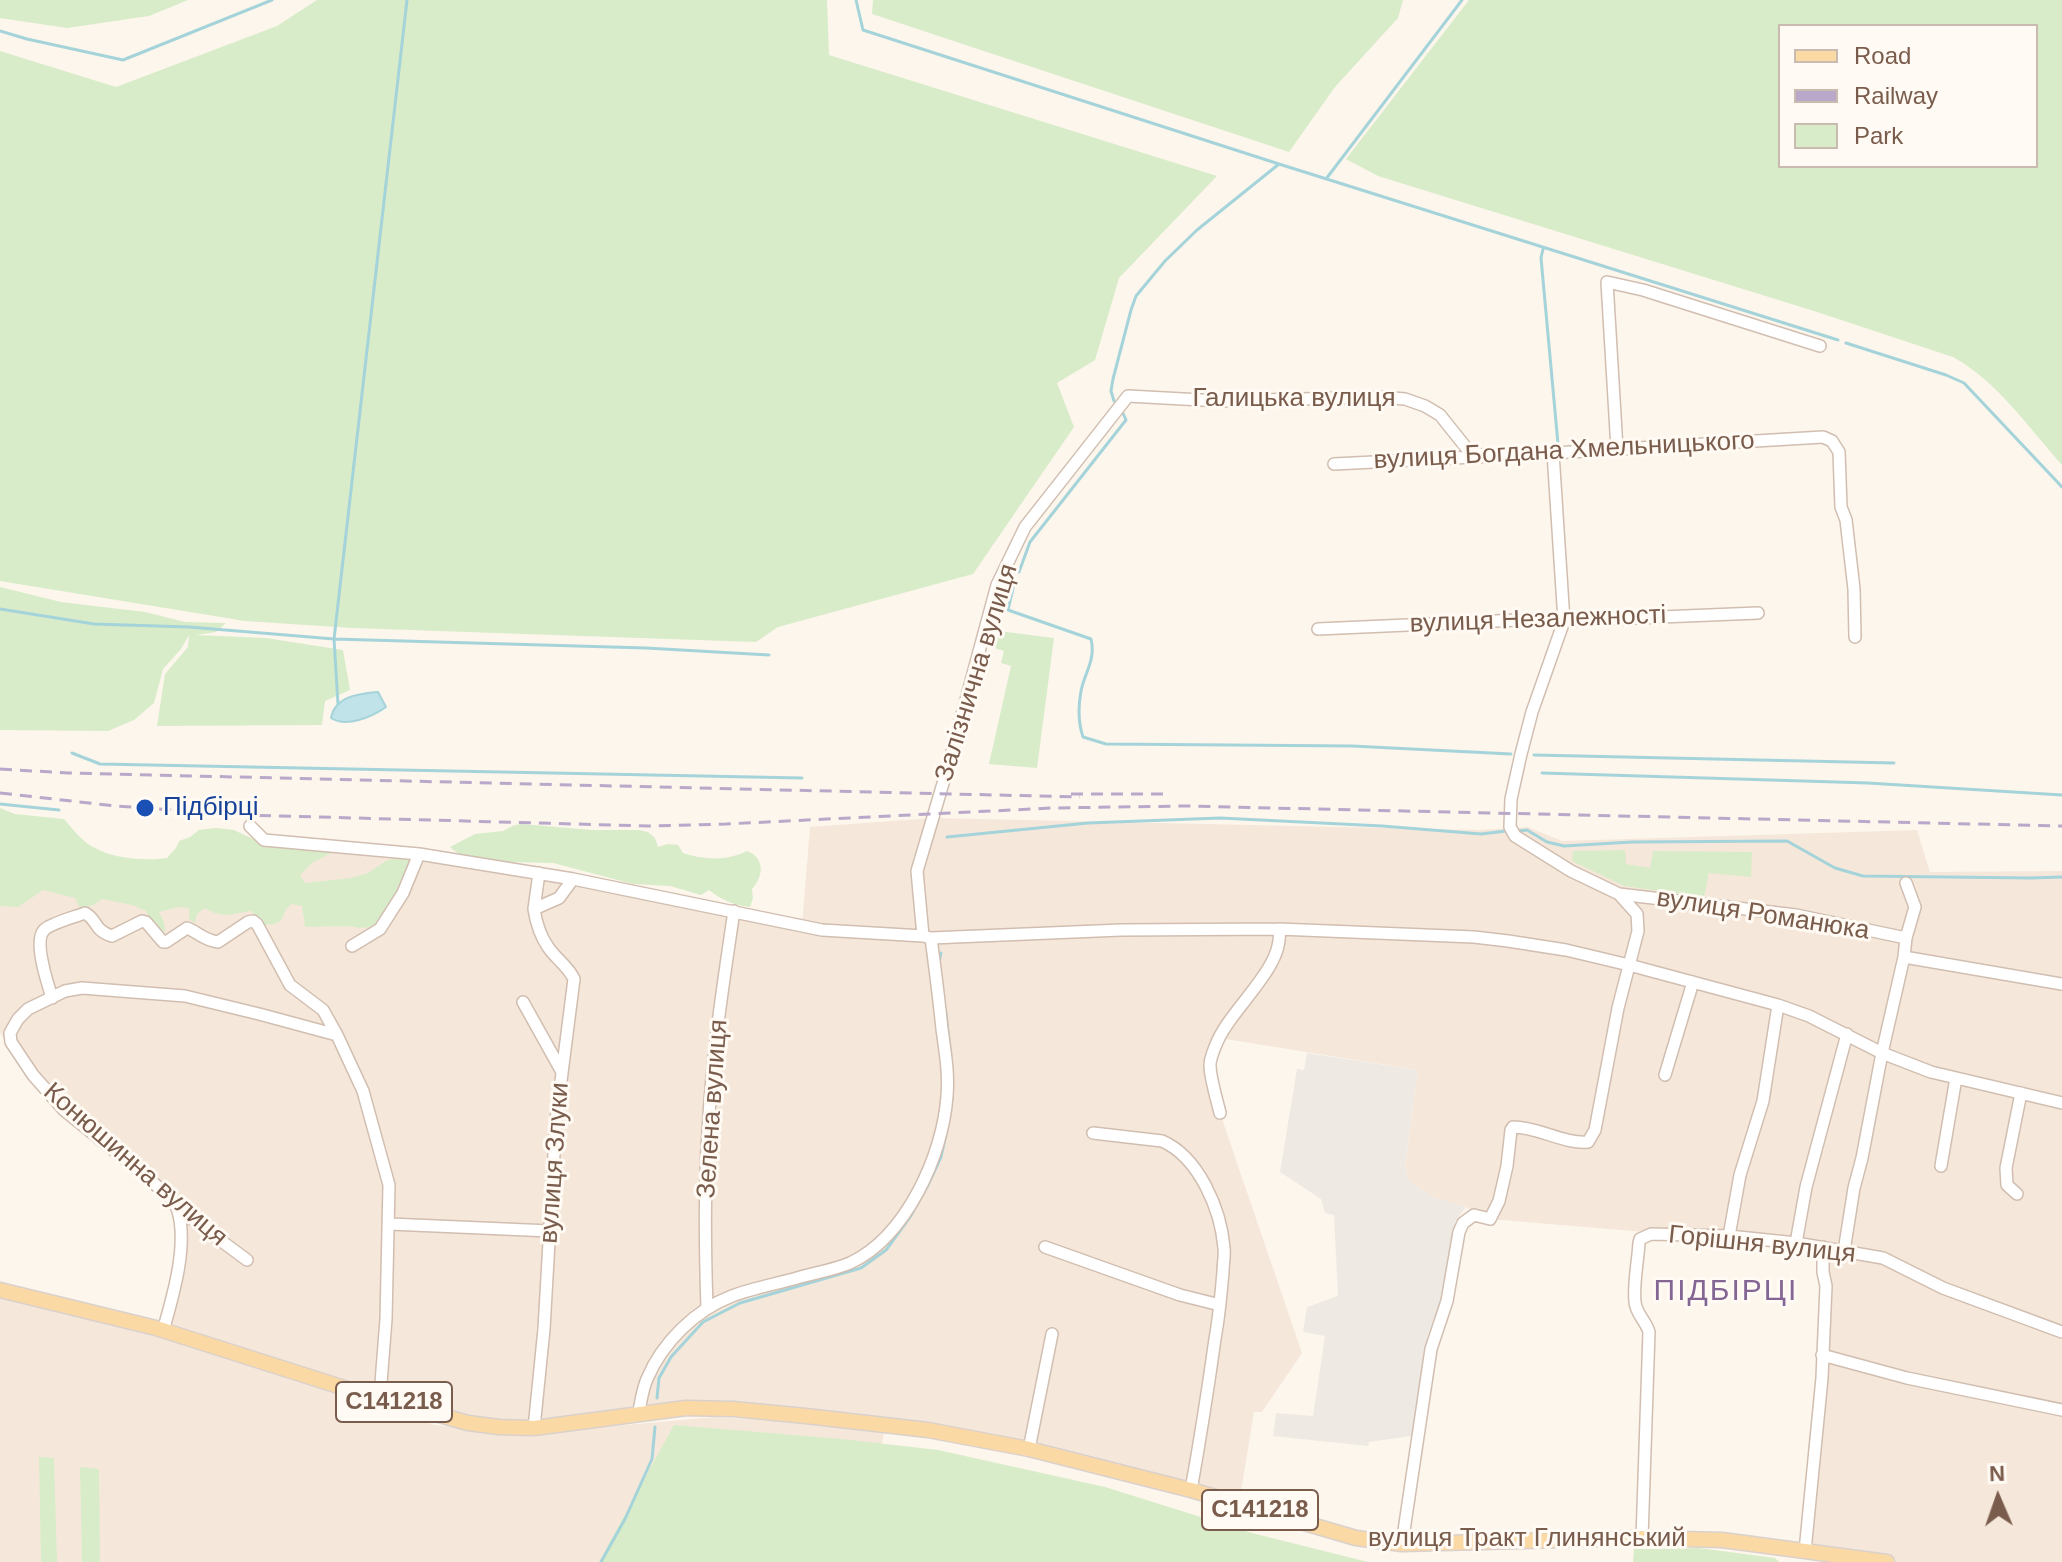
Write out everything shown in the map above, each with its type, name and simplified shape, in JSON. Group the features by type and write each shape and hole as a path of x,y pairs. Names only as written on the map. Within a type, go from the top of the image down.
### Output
{"main road":[{"name":"вулиця Тракт Глинянський","path":"0,1290 163,1331 468,1423 534,1428 686,1408 733,1409 928,1430 1029,1449 1191,1490 1356,1538 1402,1544 1642,1538 1722,1540 1789,1555 1805,1551 1887,1562"}],"street":[{"path":"1617,449 1607,282 1643,290 1820,346"},
{"name":"Галицька вулиця","path":"1128,396 1220,401 1405,399 1440,415 1468,450 1487,457"},
{"name":"Залізнична вулиця","path":"638,1415 646,1382 658,1356 682,1329 707,1308 732,1296 849,1264 873,1249 907,1209 929,1170 939,1142 948,1095 948,1072 917,871 997,585 1025,527 1128,396"},
{"name":"вулиця Богдана Хмельницького","path":"1334,464 1823,437 1832,441 1839,452 1841,507 1846,520 1854,589 1855,637"},
{"path":"1553,453 1564,621"},
{"name":"вулиця Незалежності","path":"1318,629 1758,613"},
{"name":"вулиця Романюка","path":"1564,621 1532,712 1521,754 1511,804 1512,832 1571,871 1619,894 1796,915 1906,938"},
{"path":"250,826 264,840 419,854 539,873 822,930 927,937 1121,930 1279,929 1474,937 1566,950 1778,1005 1931,1072 2062,1103"},
{"path":"352,946 380,929 403,893 419,854"},
{"name":"вулиця Злуки","path":"534,1428 544,1329 556,1120 574,979 548,947 536,919 534,909 539,873"},
{"path":"534,909 559,898 573,879"},
{"name":"вулиця Романюка","path":"1844,1251 1854,1188 1915,907 1906,883"},
{"name":"вулиця Романюка","path":"1402,1544 1431,1349 1447,1301 1463,1223 1478,1214 1490,1219 1499,1201 1513,1127 1549,1133 1579,1143 1588,1142 1595,1130 1618,1008 1639,924 1637,914 1619,894"},
{"name":"Зелена вулиця","path":"707,1308 704,1240 708,1129 722,990 734,911"},
{"path":"337,1035 185,996 82,988 65,991 52,998 42,965 40,938 45,929 85,913 97,928 112,936 142,921 146,922 163,942 187,928 218,942 253,921 290,985 323,1010 337,1035 363,1091 389,1185 386,1319 381,1383 376,1397"},
{"path":"1220,1113 1209,1064 1226,1024 1273,961 1281,940 1279,929"},
{"name":"вулиця Романюка","path":"1904,957 2062,984"},
{"path":"1665,1075 1693,982"},
{"name":"Конюшинна вулиця","path":"52,998 28,1009 10,1033 11,1042 33,1075 64,1110 148,1178 177,1208 247,1260"},
{"path":"523,1002 562,1072"},
{"path":"1729,1236 1740,1175 1763,1101 1778,1005"},
{"path":"1796,1243 1806,1187 1847,1034"},
{"path":"1941,1166 1956,1078"},
{"path":"2017,1194 2007,1185 2005,1172 2021,1093"},
{"path":"1093,1133 1162,1141 1172,1146 1201,1177 1215,1207 1224,1248 1220,1305 1191,1490"},
{"path":"163,1331 179,1260 181,1219 177,1208"},
{"path":"390,1224 550,1231"},
{"name":"Горішня вулиця","path":"1642,1538 1649,1332 1635,1303 1640,1239 1651,1234 1729,1236 1796,1243 1883,1258 1943,1288 2062,1332"},
{"path":"1045,1247 1180,1295 1220,1305"},
{"path":"1805,1551 1822,1355 1826,1286 1823,1247"},
{"path":"1029,1449 1052,1334"},
{"path":"1822,1355 1907,1378 2062,1410"}],"shaded area":[{"path":"933,818 1479,830 1528,827 1562,841 1917,830 1930,872 2062,871 2062,1562 1887,1562 1805,1551 1822,1378 1823,1247 1490,1219 1466,1207 1435,1198 1409,1181 1405,1167 1418,1070 1219,1038 1210,1064 1220,1113 1302,1353 1262,1412 1254,1412 1239,1504 1029,1449 733,1409 499,1427 163,1331 179,1225 170,1201 31,1077 0,1033 0,886 176,890 264,840 419,854 802,925 810,827"},
{"path":"1307,1053 1418,1070 1405,1167 1409,1181 1435,1198 1466,1207 1455,1222 1441,1302 1428,1334 1412,1436 1369,1442 1368,1446 1273,1436 1276,1413 1313,1416 1325,1336 1303,1332 1307,1307 1338,1296 1334,1215 1325,1213 1321,1199 1280,1172 1297,1069 1304,1070"},
{"path":"0,1298 155,1334 435,1425 525,1434 715,1417 834,1425 884,1432 861,1562 0,1562"}],"green space":[{"path":"0,0 188,0 149,16 67,28 0,18"},
{"path":"317,0 827,0 829,55 1217,176 1119,278 1095,360 1057,383 1074,427 973,574 778,627 756,642 352,628 245,621 0,581 0,51 116,87 277,26"},
{"path":"873,0 1403,0 1398,18 1335,87 1289,152 872,14"},
{"path":"1469,0 2062,0 2062,465 1998,392 1953,357 1378,176 1346,159"},
{"path":"0,587 61,602 145,612 185,622 226,623 216,632 196,635 266,638 343,650 350,690 325,701 322,725 157,726 165,674 188,647 189,635 163,669 154,703 134,720 108,731 0,730"},
{"path":"999,631 1054,638 1037,768 989,764 1011,666 1001,663 1004,651 991,647"},
{"path":"0,808 15,814 64,819 91,846 128,858 167,858 179,841 199,830 216,828 234,830 272,848 332,849 333,852 312,863 300,875 305,883 351,878 398,857 414,858 406,882 378,926 305,927 302,906 291,904 280,921 272,924 264,925 251,911 222,915 205,908 197,914 195,923 189,919 189,908 178,907 159,912 165,931 158,933 146,911 102,899 80,908 75,898 43,890 18,907 0,906"},
{"path":"521,824 639,830 655,838 658,847 678,845 683,853 699,857 732,857 747,851 757,858 761,868 752,889 750,907 728,902 709,890 701,895 670,886 633,884 553,863 506,862 460,855 450,847 475,834 503,831"},
{"path":"1625,850 1626,864 1650,868 1653,851 1752,852 1751,877 1709,873 1704,897 1624,886 1572,861 1573,851"},
{"path":"674,1425 938,1450 1105,1487 1252,1533 1368,1562 599,1562"},
{"path":"39,1457 54,1458 57,1562 41,1562"},
{"path":"80,1467 99,1469 100,1562 82,1562"},
{"path":"1699,1548 1775,1558 1779,1562 1633,1562 1634,1549"}],"water":[{"path":"378,692 386,707 380,711 351,722 331,718 342,701 355,695"}],"waterway":[{"path":"0,31 123,60 272,0"},
{"path":"338,704 334,639 407,0"},
{"path":"856,0 863,30 1838,340"},
{"path":"1326,179 1462,0"},
{"path":"1114,401 1111,391 1113,379 1136,296 1165,261 1197,230 1279,164"},
{"path":"1543,249 1541,258 1558,444"},
{"path":"1846,343 1964,383 2062,487"},
{"path":"1019,572 1030,542 1126,420 1122,411"},
{"path":"1014,584 1008,610 1091,639 1091,659 1079,703 1083,737 1106,744 1352,746 1511,754"},
{"path":"0,609 94,624 189,627 334,639 646,648 769,655"},
{"path":"72,753 100,764 802,778"},
{"path":"1534,755 1894,763"},
{"path":"1542,773 1868,783 2062,795"},
{"path":"0,804 59,810"},
{"path":"947,837 1088,823 1220,818 1481,834 1506,831"},
{"path":"1518,831 1527,830 1547,842 1564,846 1632,842 1787,841 1835,868 1863,876 2062,877"},
{"path":"939,963 941,953"},
{"path":"946,1014 950,1050"},
{"path":"657,1398 659,1378 671,1357 703,1322 740,1303 861,1268 886,1250 927,1187 941,1157 948,1125"},
{"path":"601,1562 625,1519 652,1459 655,1427"}],"railway":[{"path":"0,769 1080,797"},
{"path":"0,793 116,806 245,815 648,826 1052,808 1185,806 2062,826"},
{"path":"1071,794 1167,794"}],"place":[{"name":"Підбірці","path":"145,808"}],"district":[{"name":"ПІДБІРЦІ","path":"1726,1292"}]}
